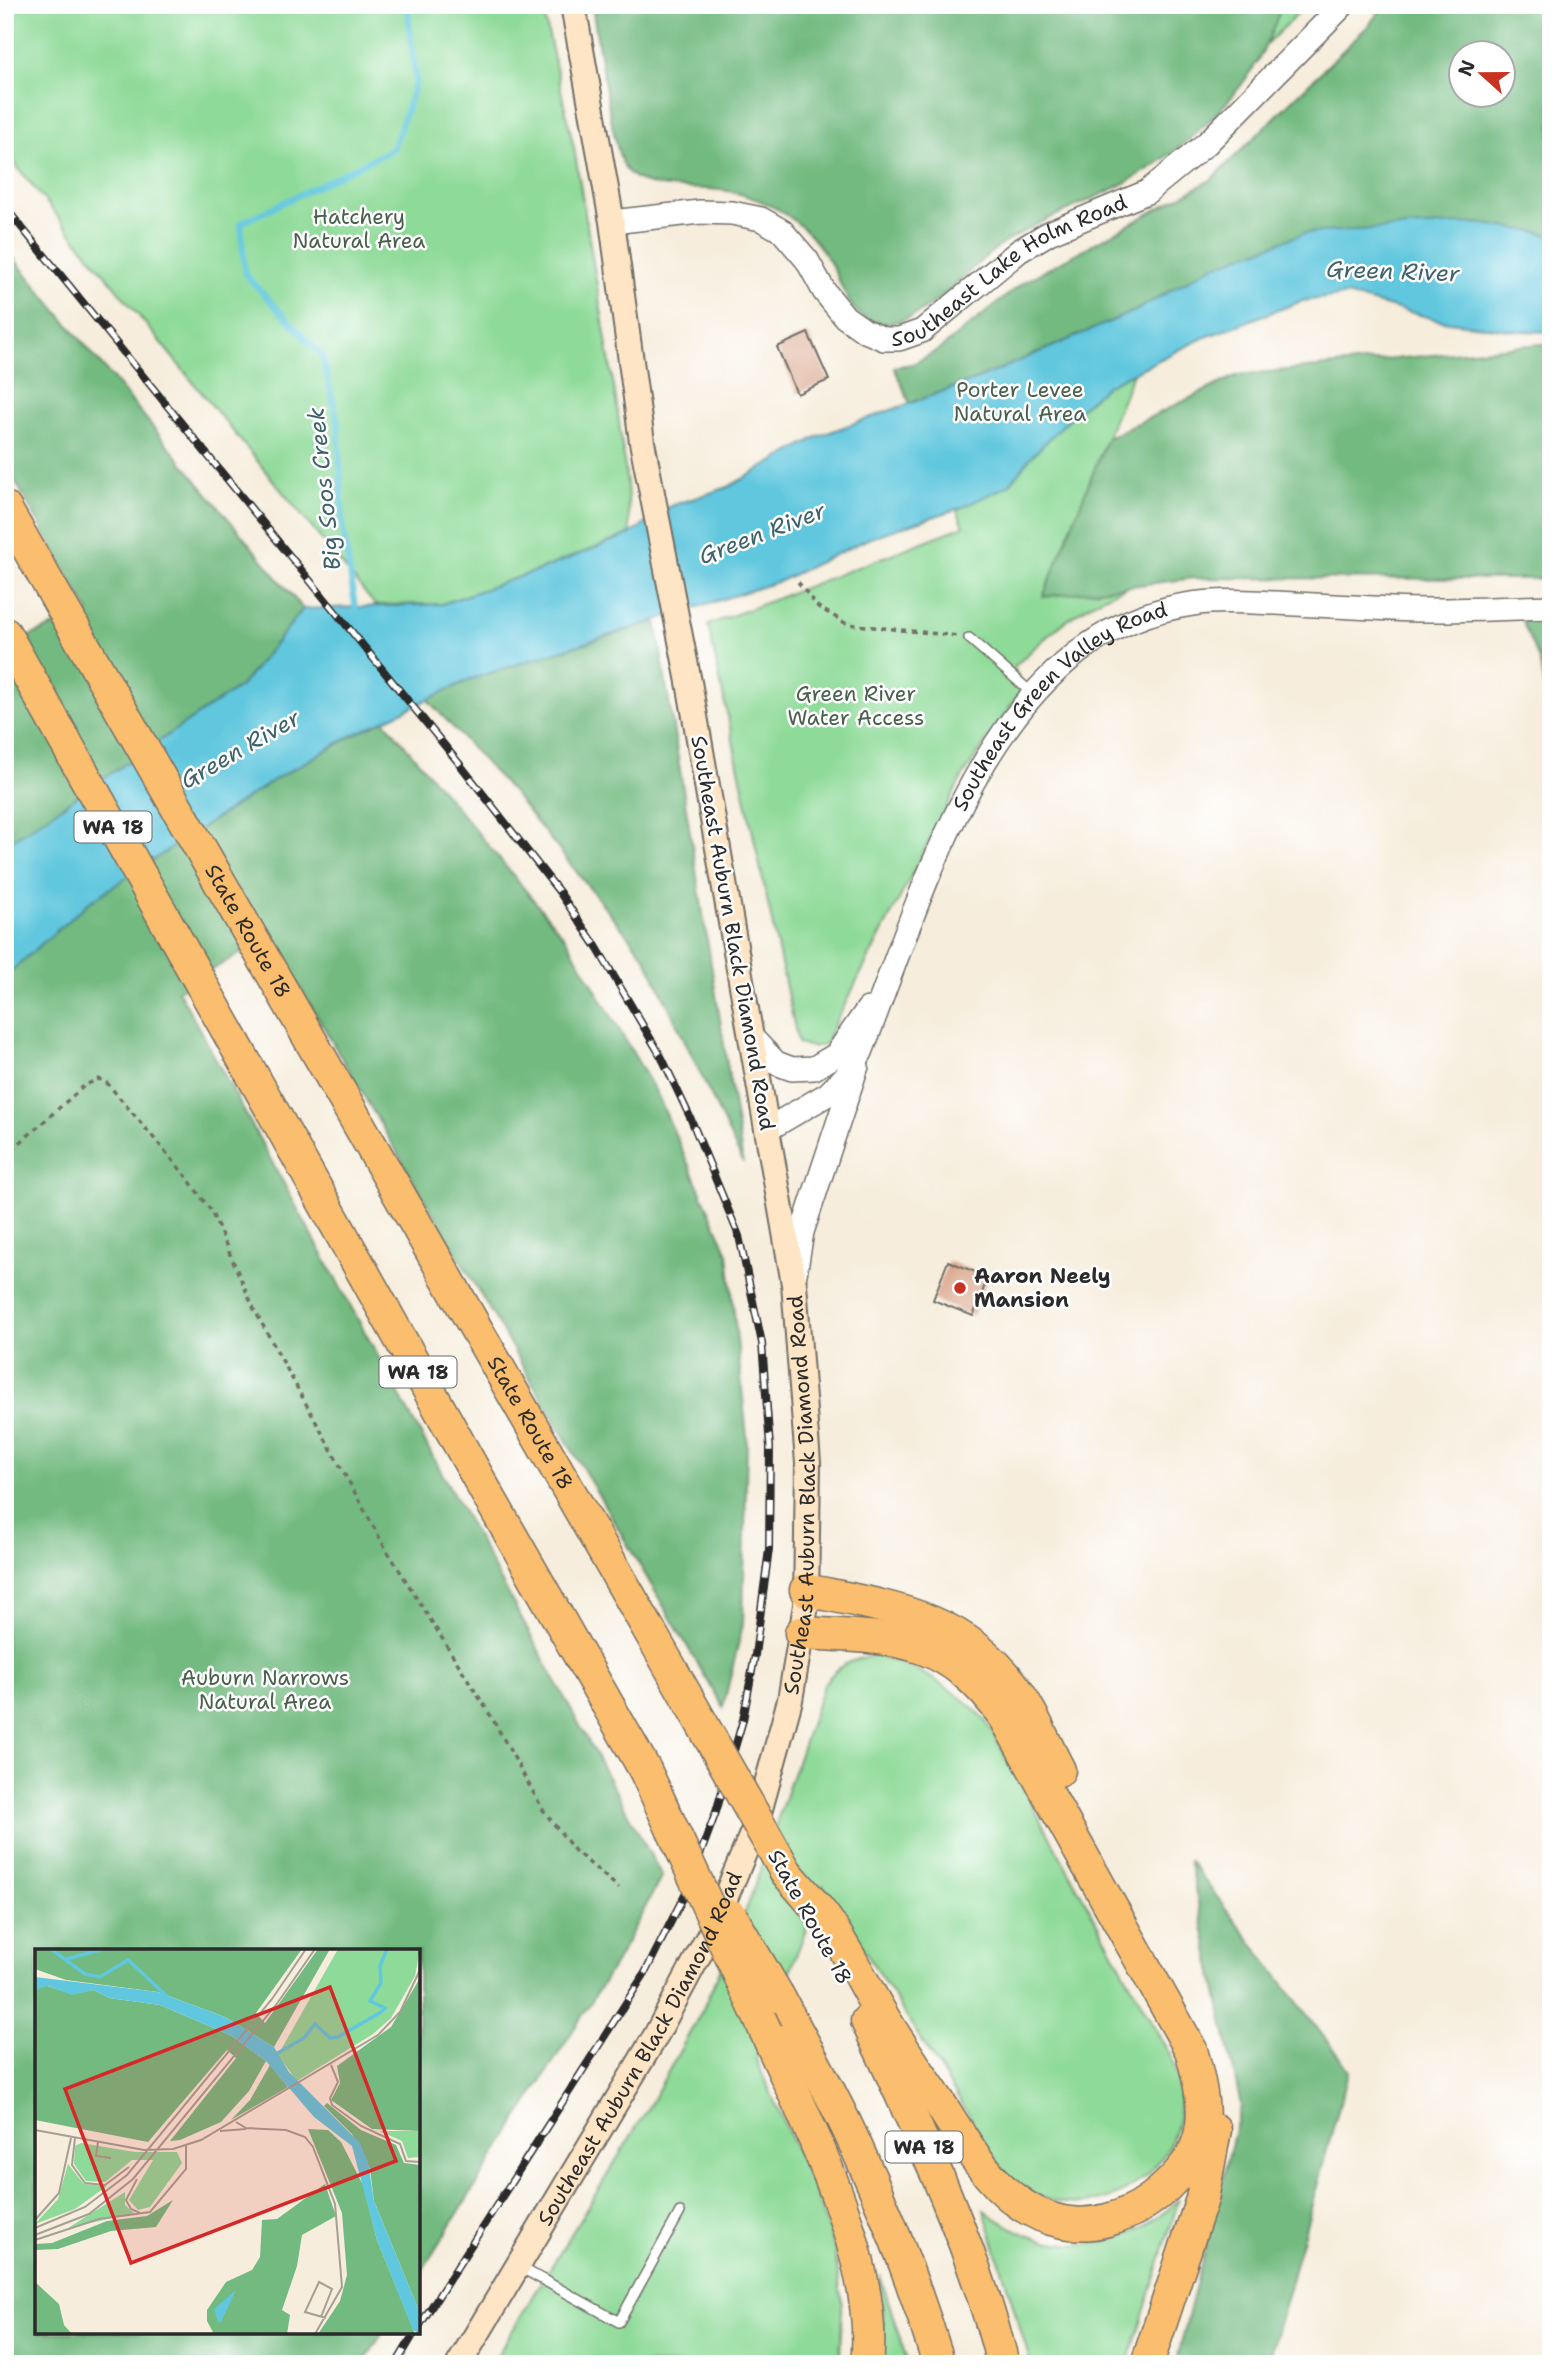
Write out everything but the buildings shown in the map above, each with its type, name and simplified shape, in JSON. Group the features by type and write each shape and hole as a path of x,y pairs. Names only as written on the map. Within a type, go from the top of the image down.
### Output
{"highway":[{"name":"State Route 18","path":"5,508 786,1872 825,1930 907,2107 970,2261 1003,2364"},
{"name":"WA 18","path":"5,634 485,1490 778,1996 855,2142 911,2281 939,2364"},
{"path":"806,1590 918,1616 971,1642 1014,1686 1205,2045 1214,2076 1217,2115 1214,2145 1202,2199 1147,2364"},
{"path":"802,1633 883,1638 932,1651 972,1676 989,1695 1005,1717 1191,2050 1201,2083 1204,2111 1202,2129 1191,2160 1175,2180 1150,2200 1132,2212 1112,2219 1089,2224 1070,2224 1041,2215 1016,2202 977,2158 825,1930"},
{"path":"645,1770 836,2194 862,2285 867,2314 867,2364"}],"main road":[{"name":"Southeast Auburn Black Diamond Road","path":"459,2364 655,2036 710,1934 755,1827 790,1700 802,1633 806,1590 808,1463 793,1284 689,682 642,442 612,222 573,5"}],"street":[{"name":"Southeast Lake Holm Road","path":"612,222 700,212 732,213 761,219 782,231 845,317 865,331 884,339 899,339 922,331 1020,251 1049,233 1146,192 1207,143 1343,5"},
{"name":"Southeast Green Valley Road","path":"768,1129 828,1094 846,1076 861,1052 958,811 1006,730 1033,694 1060,666 1092,642 1157,610 1193,603 1229,601 1404,610 1551,607"},
{"path":"752,1038 776,1062 792,1069 814,1068 836,1055 866,1012 900,951"},
{"path":"793,1284 802,1232 861,1052"}],"lane":[{"path":"969,638 1033,694"},
{"path":"517,2265 619,2322 680,2212"}],"path":[{"path":"798,582 818,607 847,624 969,638"},
{"path":"5,1156 85,1085 99,1079 107,1083 186,1176 211,1211 254,1309 383,1544 492,1718 543,1810 575,1851 619,1888"}],"green space":[{"name":"Hatchery Natural Area","path":"5,5 542,5 574,148 616,400 627,484 630,534 442,604 375,605 5,152"},
{"path":"592,5 1282,5 1254,67 1222,107 1183,144 1141,174 1015,236 914,316 897,322 880,323 859,314 846,297 832,265 816,242 798,224 777,209 732,192 647,183 626,170 611,119"},
{"path":"1282,5 1306,5 1265,46"},
{"name":"Green River Water Access","path":"1385,5 1551,5 1551,191 1175,269 1096,465 1208,569 1134,585 1100,599 1054,630 1014,667 1023,688 961,779 824,1045 811,1047 798,1043 708,625 964,526 894,367 913,364 939,350 1024,282 1211,180 1368,26"},
{"name":"Porter Levee Natural Area","path":"1385,5 1551,5 1551,236 1538,232 1211,267 1137,310 980,378 910,403 894,367 913,364 939,350 1024,282 1211,180 1368,26"},
{"path":"5,248 303,609 242,685 5,845 5,646 89,612 5,463"},
{"name":"Porter Levee Natural Area","path":"1551,343 1551,579 1194,578 1043,597 1107,438 1238,375"},
{"path":"1551,620 1551,718 1539,660 1522,621"},
{"path":"656,621 743,1163 645,957 514,794 427,699 471,679"},
{"name":"Auburn Narrows Natural Area","path":"383,719 566,939 657,1094 728,1253 747,1437 743,1624 723,1707 270,936 178,990 662,1876 616,1962 420,2274 420,1949 35,1949 35,2334 382,2334 363,2364 5,2364 5,976 88,903 277,778"},
{"path":"875,1656 907,1666 935,1680 961,1698 986,1721 1172,2059 1180,2102 1176,2128 1167,2149 1154,2168 1137,2183 1118,2194 1097,2201 1075,2204 1053,2201 1012,2181 981,2138 823,1885 756,2060 816,2195 834,2247 842,2303 840,2364 492,2364 648,2108 703,2009 748,1905 824,1684 834,1672 846,1664"},
{"path":"1189,1860 1349,2070 1268,2364 1176,2364 1241,2106"},
{"path":"1179,2199 1128,2364 1031,2364 984,2210 1008,2226 1033,2237 1058,2243 1084,2244 1109,2241 1133,2232 1157,2218"},
{"path":"880,2275 908,2364 880,2364 884,2331"}],"water":[{"name":"Green River","path":"1476,223 1551,236 1551,332 1517,331 1442,321 1347,295 1302,301 1203,338 1108,385 1029,459 1009,485 963,507 872,537 780,581 471,679 351,736 277,778 88,903 5,976 5,845 242,685 303,609 442,604 542,569 630,534 671,506 728,487 819,436 980,378 1137,310 1211,267 1305,233"}],"waterway":[{"name":"Big Soos Creek","path":"356,612 343,529 338,422 322,356 245,274 241,223 393,149 416,82 407,5"}],"railway":[{"path":"5,207 458,762 560,893 596,946 662,1058 690,1117 739,1236 762,1343 770,1447 769,1549 743,1720 716,1812 687,1890 645,1973 420,2325"},
{"path":"396,2364 414,2334"}],"place":[{"name":"Aaron Neely Mansion","path":"960,1288"}]}
